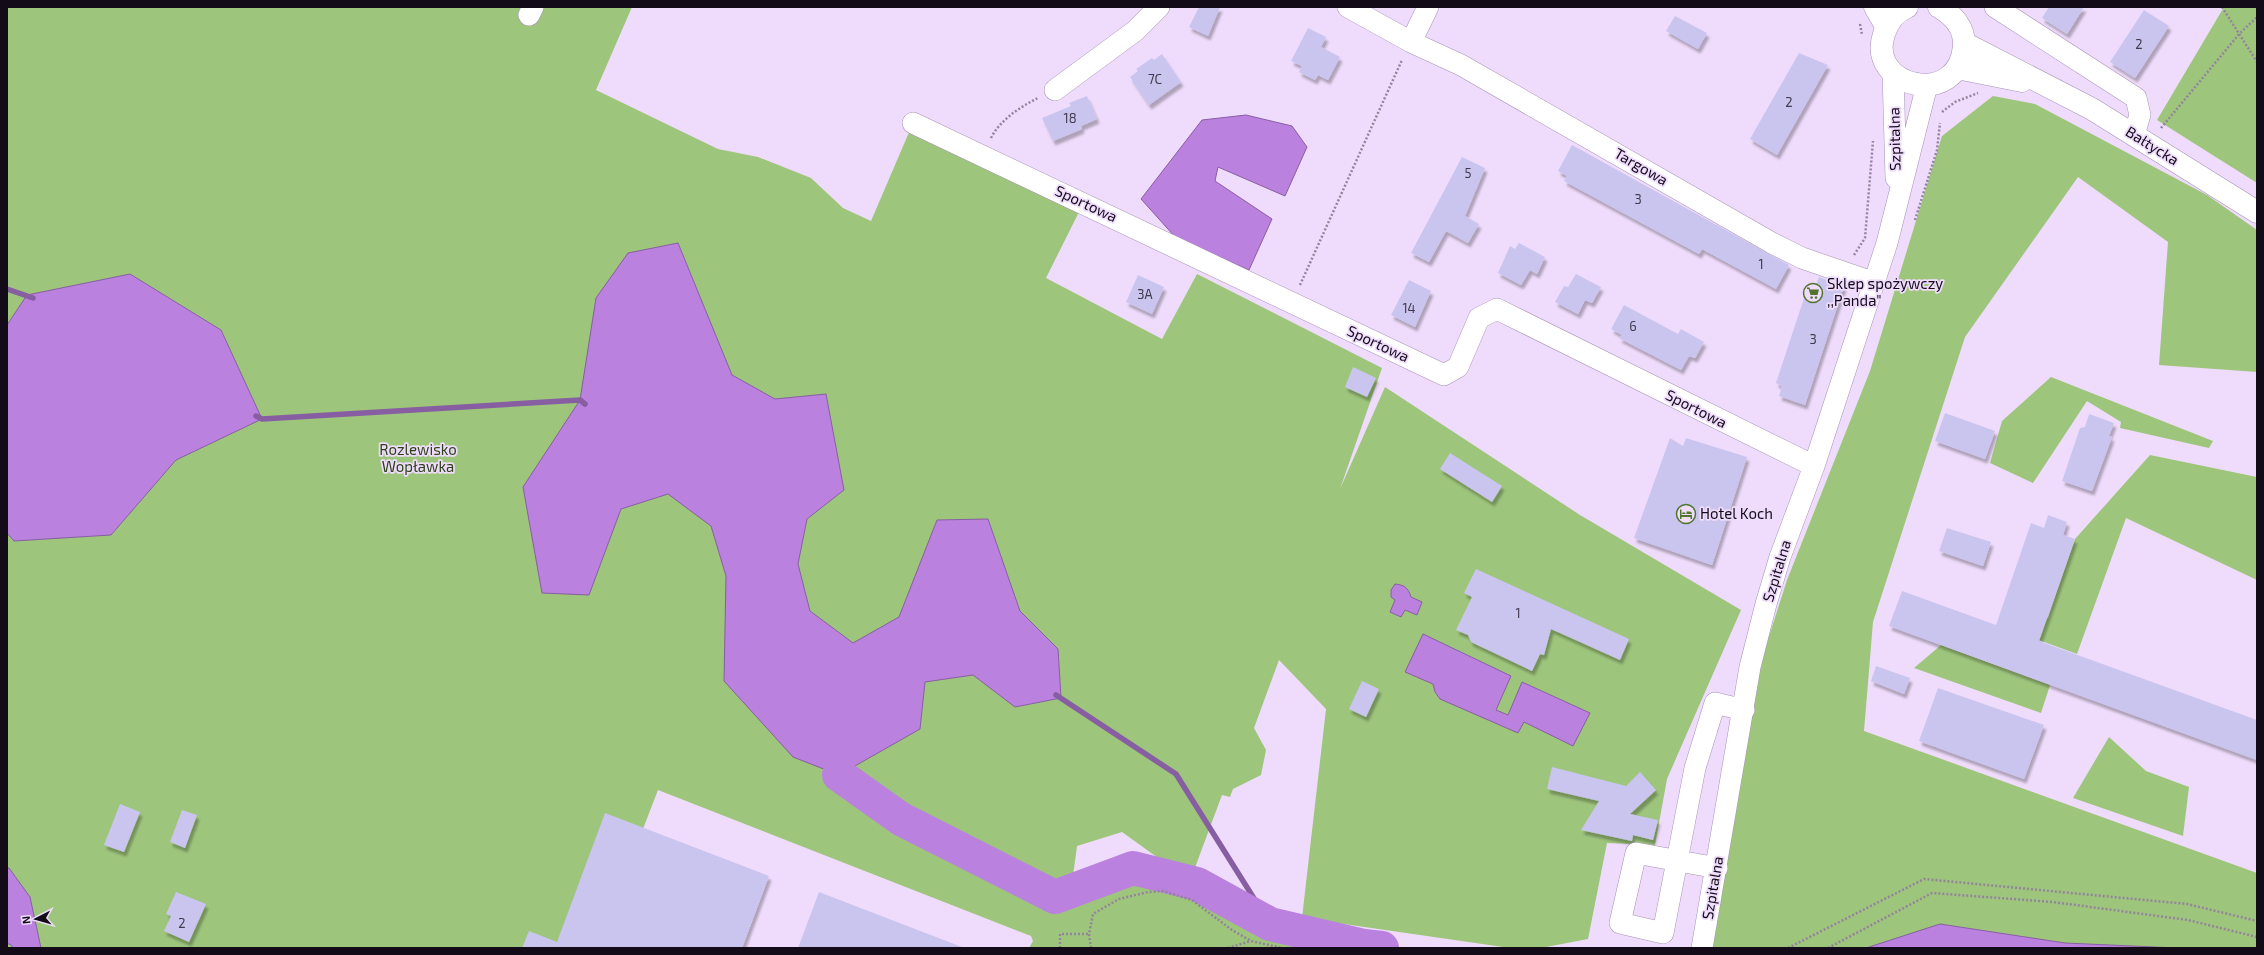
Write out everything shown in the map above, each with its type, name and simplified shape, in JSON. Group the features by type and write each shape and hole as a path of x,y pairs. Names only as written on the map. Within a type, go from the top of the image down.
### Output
{"main road":[{"path":"1875,7 1886,26"},
{"path":"1907,7 1893,16 1886,26 1883,38 1883,50 1886,62 1893,73 1908,83 1927,85 1944,80 1957,68 1963,52 1964,43 1962,31 1956,20 1948,12 1939,7"},
{"name":"Bałtycka","path":"1964,43 2050,86 2134,135 2256,211"},
{"name":"Bałtycka","path":"1957,68 2050,86"}],"street":[{"path":"1054,90 1135,31 1159,7"},
{"name":"Targowa","path":"1348,7 1411,42 1461,65 1772,243 1802,258 1875,283"},
{"path":"1411,42 1428,7"},
{"path":"1995,7 2136,98 2140,115 2134,135"},
{"name":"Szpitalna","path":"1893,73 1896,206"},
{"name":"Szpitalna","path":"1702,948 1744,710 1750,667 1780,557 1814,466 1875,283 1927,85"},
{"name":"Sportowa","path":"913,123 1444,375 1458,367 1479,318 1497,310 1814,466"},
{"path":"1717,868 1677,860 1695,768 1715,702 1744,710"}],"path":[{"path":"2222,7 2240,33 2257,62"},
{"path":"2160,129 2240,33 2257,17"},
{"path":"1292,303 1411,42"},
{"path":"1941,115 1943,111 1955,102 1986,89 1993,75"},
{"path":"982,155 996,128 1026,104 1054,90"},
{"path":"1915,222 1937,150 1940,119"},
{"path":"1844,272 1865,238 1874,135"},
{"path":"1788,948 1924,879 2186,904 2257,922"},
{"path":"1091,948 1089,934 1093,914 1119,898 1148,892 1163,891 1192,900 1232,930 1251,941 1282,948"},
{"path":"1828,948 1932,893 2053,902 2188,920 2257,936"},
{"path":"1060,948 1060,934 1089,934"},
{"path":"1228,948 1251,941"}],"green space":[{"name":"Rozlewisko Wopławka","path":"7,7 632,7 596,90 718,149 758,157 811,178 843,208 871,221 913,123 1079,212 1046,278 1162,339 1197,274 1382,368 1340,489 1385,387 1580,515 1741,610 1667,779 1655,845 1607,843 1588,939 1541,948 1510,948 1302,918 1326,709 1279,660 1254,728 1266,750 1261,775 1233,789 1230,797 1222,795 1190,881 1122,832 1077,846 1071,891 1133,868 1197,884 1270,924 1364,946 1382,948 1029,948 1033,941 1031,936 658,790 597,948 7,948"},
{"path":"2224,7 2257,7 2257,183 2157,120"},
{"path":"1993,96 2035,104 2207,195 2257,230 2257,372 2159,365 2168,242 2078,177 1965,337 1873,622 1864,731 2257,873 2257,948 1710,948 1742,721 1787,580 1870,371 1942,136"},
{"path":"2051,377 2213,441 2209,448 2120,428 2121,422 2087,401 2033,483 1990,463 2002,421"},
{"path":"2150,455 2257,477 2257,580 2126,518 2077,654 2036,639 2044,616 2048,618 2075,539"},
{"path":"1941,645 2050,685 2041,713 1914,668"},
{"path":"2109,737 2146,771 2189,787 2183,836 2073,798"}],"shaded area":[{"path":"1246,115 1292,126 1307,147 1285,196 1218,167 1215,181 1272,219 1249,270 1176,238 1141,199 1202,120"},
{"path":"678,243 732,375 775,399 826,394 844,490 807,519 798,564 810,611 853,643 899,617 937,520 988,519 1020,611 1058,649 1061,698 1015,707 973,675 925,682 920,729 839,775 793,757 724,681 726,576 711,526 668,494 621,509 589,595 542,593 523,487 580,400 596,298 628,253"},
{"path":"130,274 221,330 262,419 176,460 111,535 14,541 7,533 7,325 27,295"},
{"path":"1395,584 1404,586 1409,591 1411,597 1422,602 1417,615 1405,610 1401,617 1390,612 1395,600 1391,597 1391,590"},
{"path":"1423,634 1511,676 1496,710 1508,715 1522,682 1590,713 1573,746 1524,722 1518,733 1440,699 1435,692 1433,684 1405,672"},
{"path":"7,868 9,868 30,897 41,948 13,948 10,944 7,944"},
{"path":"1940,924 2065,943 2177,948 1866,948"}],"building":[{"path":"1199,7 1220,7 1208,36 1189,27"},
{"path":"2049,7 2084,7 2067,34 2042,18"},
{"path":"2144,10 2169,26 2135,78 2110,62"},
{"path":"1675,16 1707,33 1698,49 1666,31"},
{"path":"1308,28 1326,37 1321,47 1340,57 1328,80 1318,75 1315,80 1299,72 1302,66 1291,61"},
{"path":"1799,53 1828,65 1777,155 1750,139"},
{"path":"1162,54 1181,82 1149,105 1130,77 1138,71 1136,69 1152,58 1154,60"},
{"path":"1087,96 1097,119 1081,126 1082,129 1053,141 1042,118 1071,106 1069,103"},
{"path":"1572,145 1789,265 1776,289 1702,249 1699,254 1564,181 1567,176 1558,171"},
{"path":"1462,157 1485,168 1465,216 1479,224 1468,243 1446,231 1429,262 1411,253"},
{"path":"1519,243 1545,257 1537,274 1530,270 1521,285 1498,273 1510,246 1515,249"},
{"path":"1576,274 1601,287 1592,303 1585,300 1578,314 1555,302 1564,286 1568,287"},
{"path":"1138,275 1164,287 1152,314 1126,302"},
{"path":"1819,277 1844,286 1805,405 1779,396 1782,386 1776,383 1806,292 1813,293"},
{"path":"1409,280 1431,291 1415,327 1391,315"},
{"path":"1624,305 1678,334 1681,329 1704,342 1695,358 1689,356 1681,370 1619,338 1622,335 1611,329"},
{"path":"1353,367 1376,378 1367,397 1345,387"},
{"path":"1945,413 1995,431 1985,459 1935,441"},
{"path":"2089,414 2114,423 2109,436 2112,437 2092,491 2062,481 2080,428 2085,427"},
{"name":"Hotel Koch","path":"1670,438 1683,446 1686,438 1747,457 1712,565 1634,538"},
{"path":"1450,453 1502,486 1492,502 1440,469"},
{"path":"2048,515 2067,522 2063,535 2075,539 2039,641 2257,720 2257,760 1889,626 1902,591 1996,625 2031,523 2044,528"},
{"path":"1947,528 1991,542 1983,566 1939,551"},
{"path":"1476,569 1629,639 1620,660 1551,629 1544,655 1540,654 1532,671 1471,642 1468,635 1456,630 1472,597 1464,593"},
{"path":"1876,666 1910,678 1904,694 1871,681"},
{"path":"1362,681 1379,689 1366,717 1349,709"},
{"path":"1938,688 2044,725 2024,779 1919,741"},
{"path":"1552,767 1626,786 1640,772 1656,790 1630,814 1658,820 1653,840 1633,835 1632,841 1581,830 1599,801 1547,789"},
{"path":"120,804 140,812 124,852 104,845"},
{"path":"182,810 197,815 185,848 170,842"},
{"path":"605,813 769,876 742,948 522,948 529,931 557,942"},
{"path":"176,892 206,904 189,942 164,931 171,916 166,914"},
{"path":"819,892 962,947 962,948 798,948"}],"waterway":[{"path":"7,289 33,298"},
{"path":"256,416 262,419 580,400 585,404"},
{"path":"1056,695 1176,774 1270,924"},
{"path":"839,775 901,819 1055,897 1133,868 1197,884 1270,924 1364,946 1382,948"}],"place":[{"name":"Sklep spożywczy ,,Panda\"","path":"1813,293"},
{"name":"Hotel Koch","path":"1686,514"}]}
